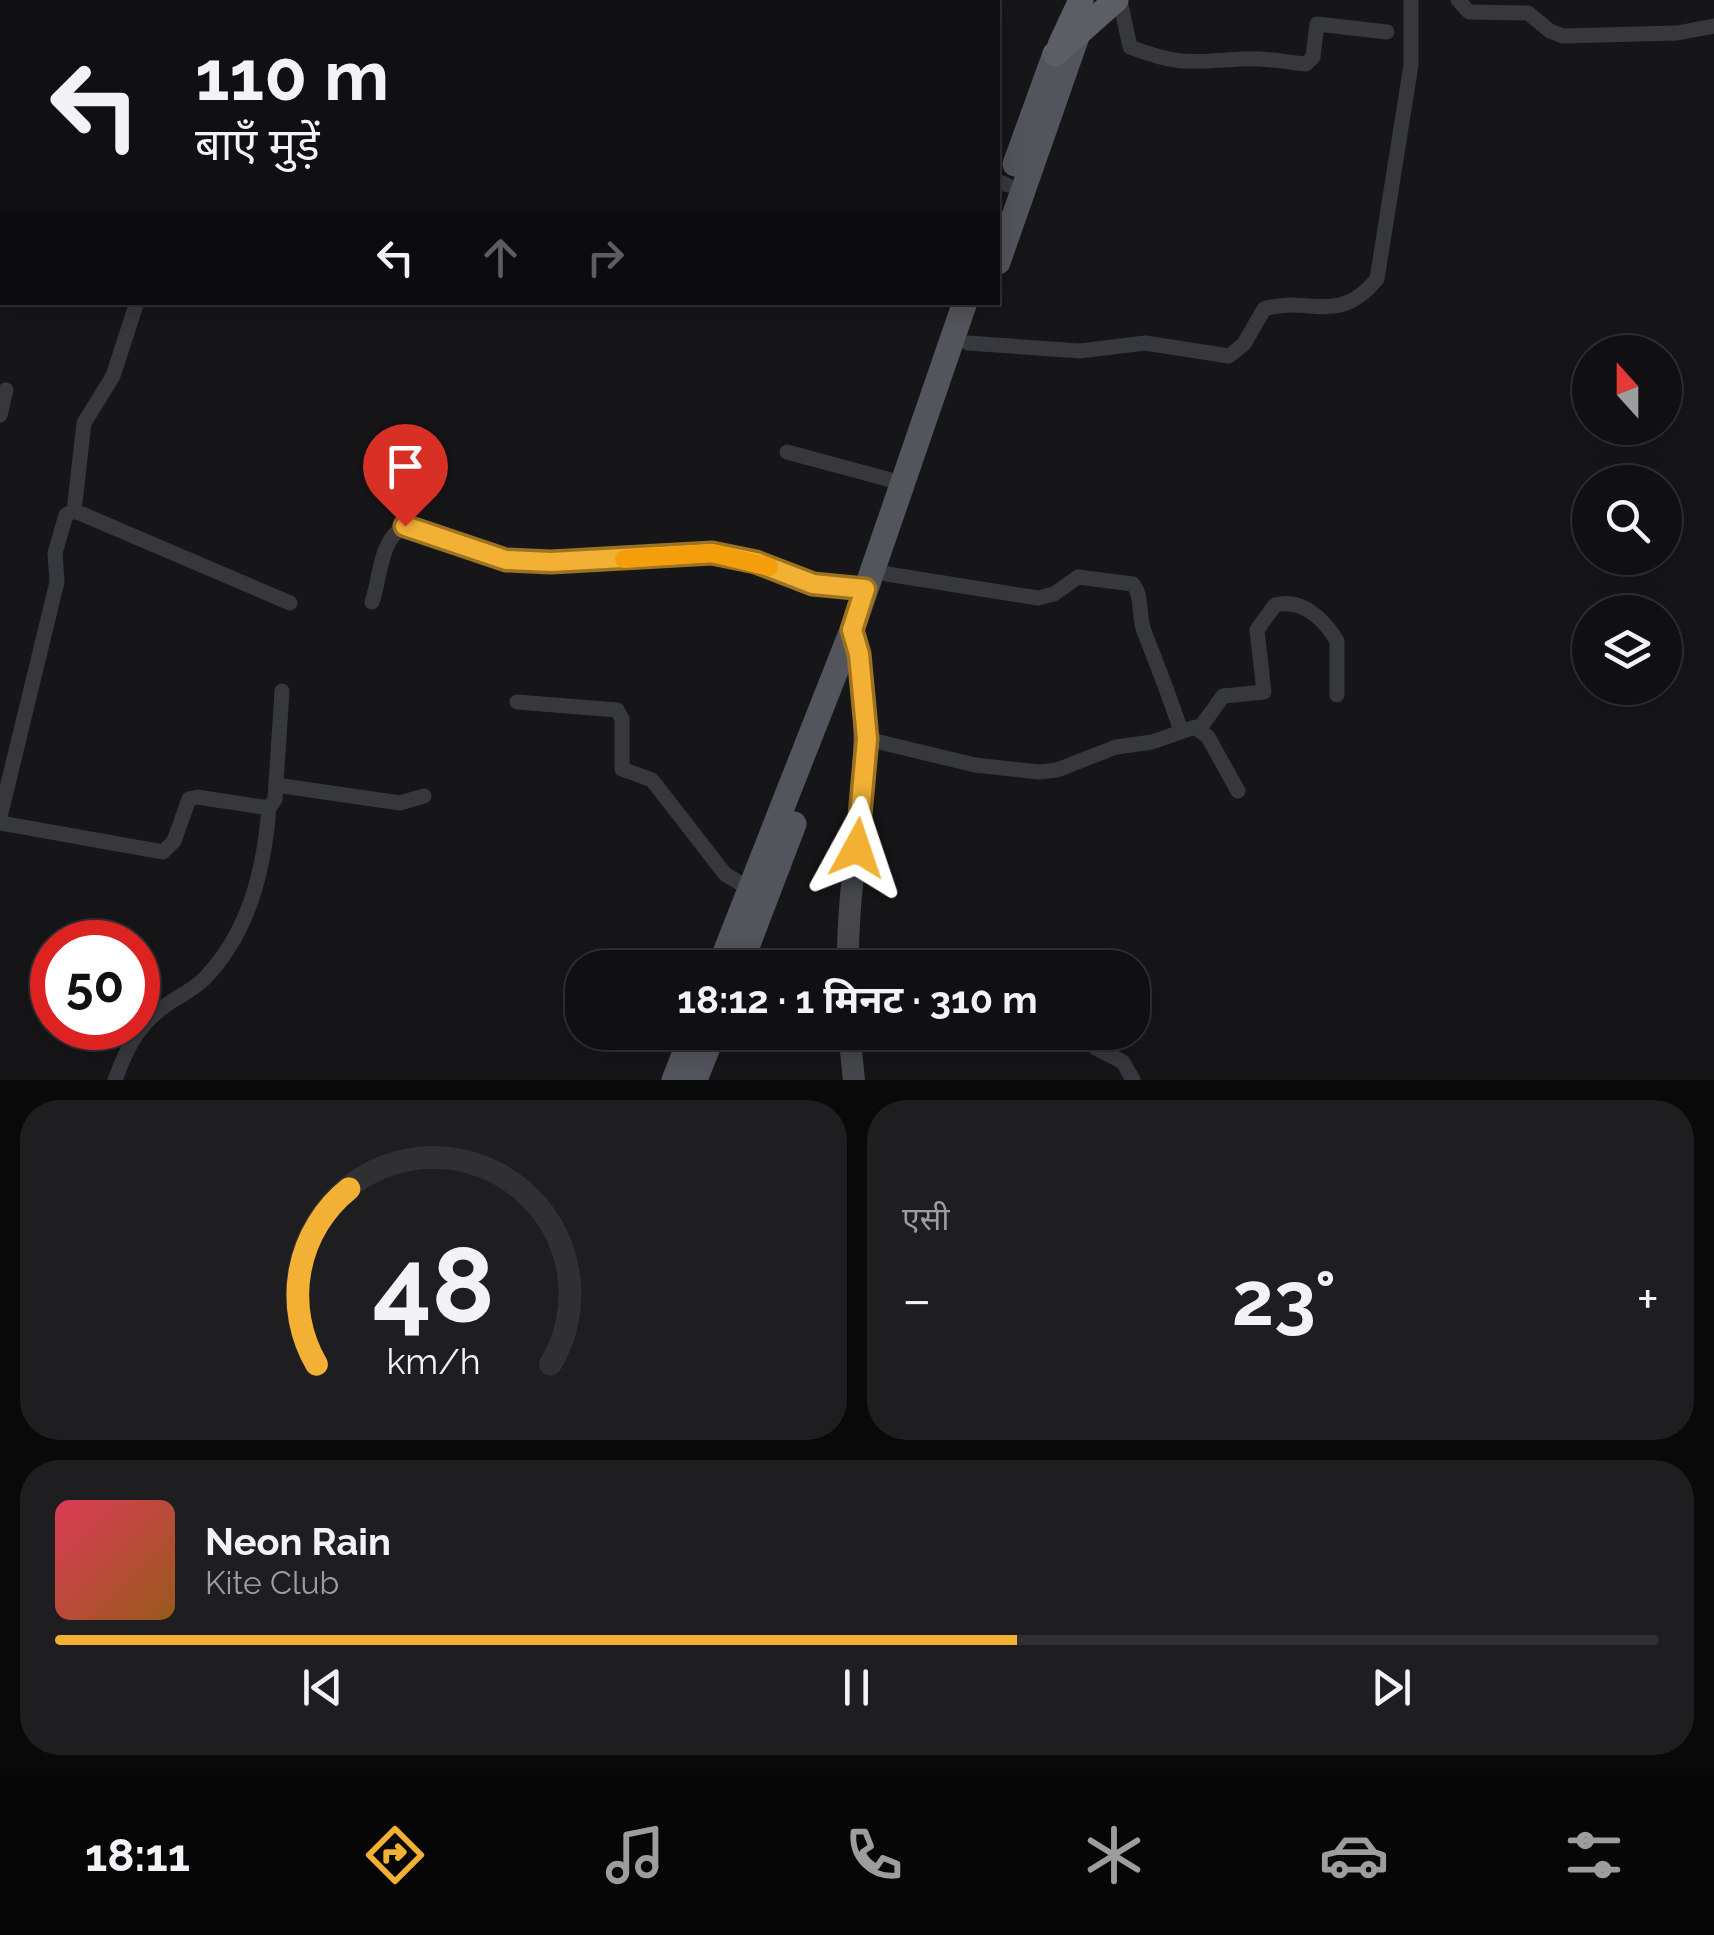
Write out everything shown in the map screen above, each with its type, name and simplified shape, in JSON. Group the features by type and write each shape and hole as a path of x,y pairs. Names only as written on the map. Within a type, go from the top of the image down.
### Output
{"highway":[{"path":"1055,54 1118,0"},
{"path":"1055,54 1081,3"}],"main road":[{"path":"1000,257 1082,33 1081,3"},
{"path":"1002,183 1055,54"},
{"path":"849,950 867,739 855,642 865,589 963,305"},
{"path":"728,950 758,893 855,642 887,574 981,305"},
{"path":"744,950 758,893"},
{"path":"674,1080 686,1050"},
{"path":"695,1080 707,1050"},
{"path":"851,1050 854,1080"}],"street":[{"path":"753,0 766,0"},
{"path":"1118,0 1130,47 1178,62 1208,64 1246,58 1306,64 1312,57 1317,24 1387,32"},
{"path":"968,343 1080,351 1145,342 1228,356 1244,344 1264,308 1328,310 1351,302 1368,290 1376,279 1410,65 1410,0"},
{"path":"1458,0 1469,12 1534,15 1550,32 1563,36 1677,33 1714,26"},
{"path":"74,512 84,423 113,376 136,305"},
{"path":"0,414 6,390"},
{"path":"787,452 902,483"},
{"path":"270,808 189,799 174,842 163,852 0,820 58,582 56,548 66,515 74,512 290,602"},
{"path":"372,602 382,576 380,558 398,528 405,526 506,560 551,562 712,553 756,562 813,584 865,589"},
{"path":"887,574 1038,598 1054,594 1078,577 1133,584 1138,591 1143,628 1162,670 1181,731"},
{"path":"867,739 975,765 1038,772 1058,770 1116,747 1138,746 1200,728 1223,696 1264,692 1262,652 1255,637 1261,621 1276,604 1302,604 1331,631 1340,656 1337,695"},
{"path":"116,1080 132,1037 142,1024 207,976 245,917 260,875 276,785 282,691"},
{"path":"517,702 618,710 622,718 622,769 652,780 718,865 758,893"},
{"path":"1200,728 1238,791"},
{"path":"276,785 400,803 424,796"},
{"path":"1100,1050 1124,1062 1133,1080"}],"slow traffic":[{"path":"624,559 712,553 769,567"}],"route":[{"path":"405,526 506,560 551,562 712,553 756,562 813,584 865,589 852,630 859,654 867,739 857,848"}]}
